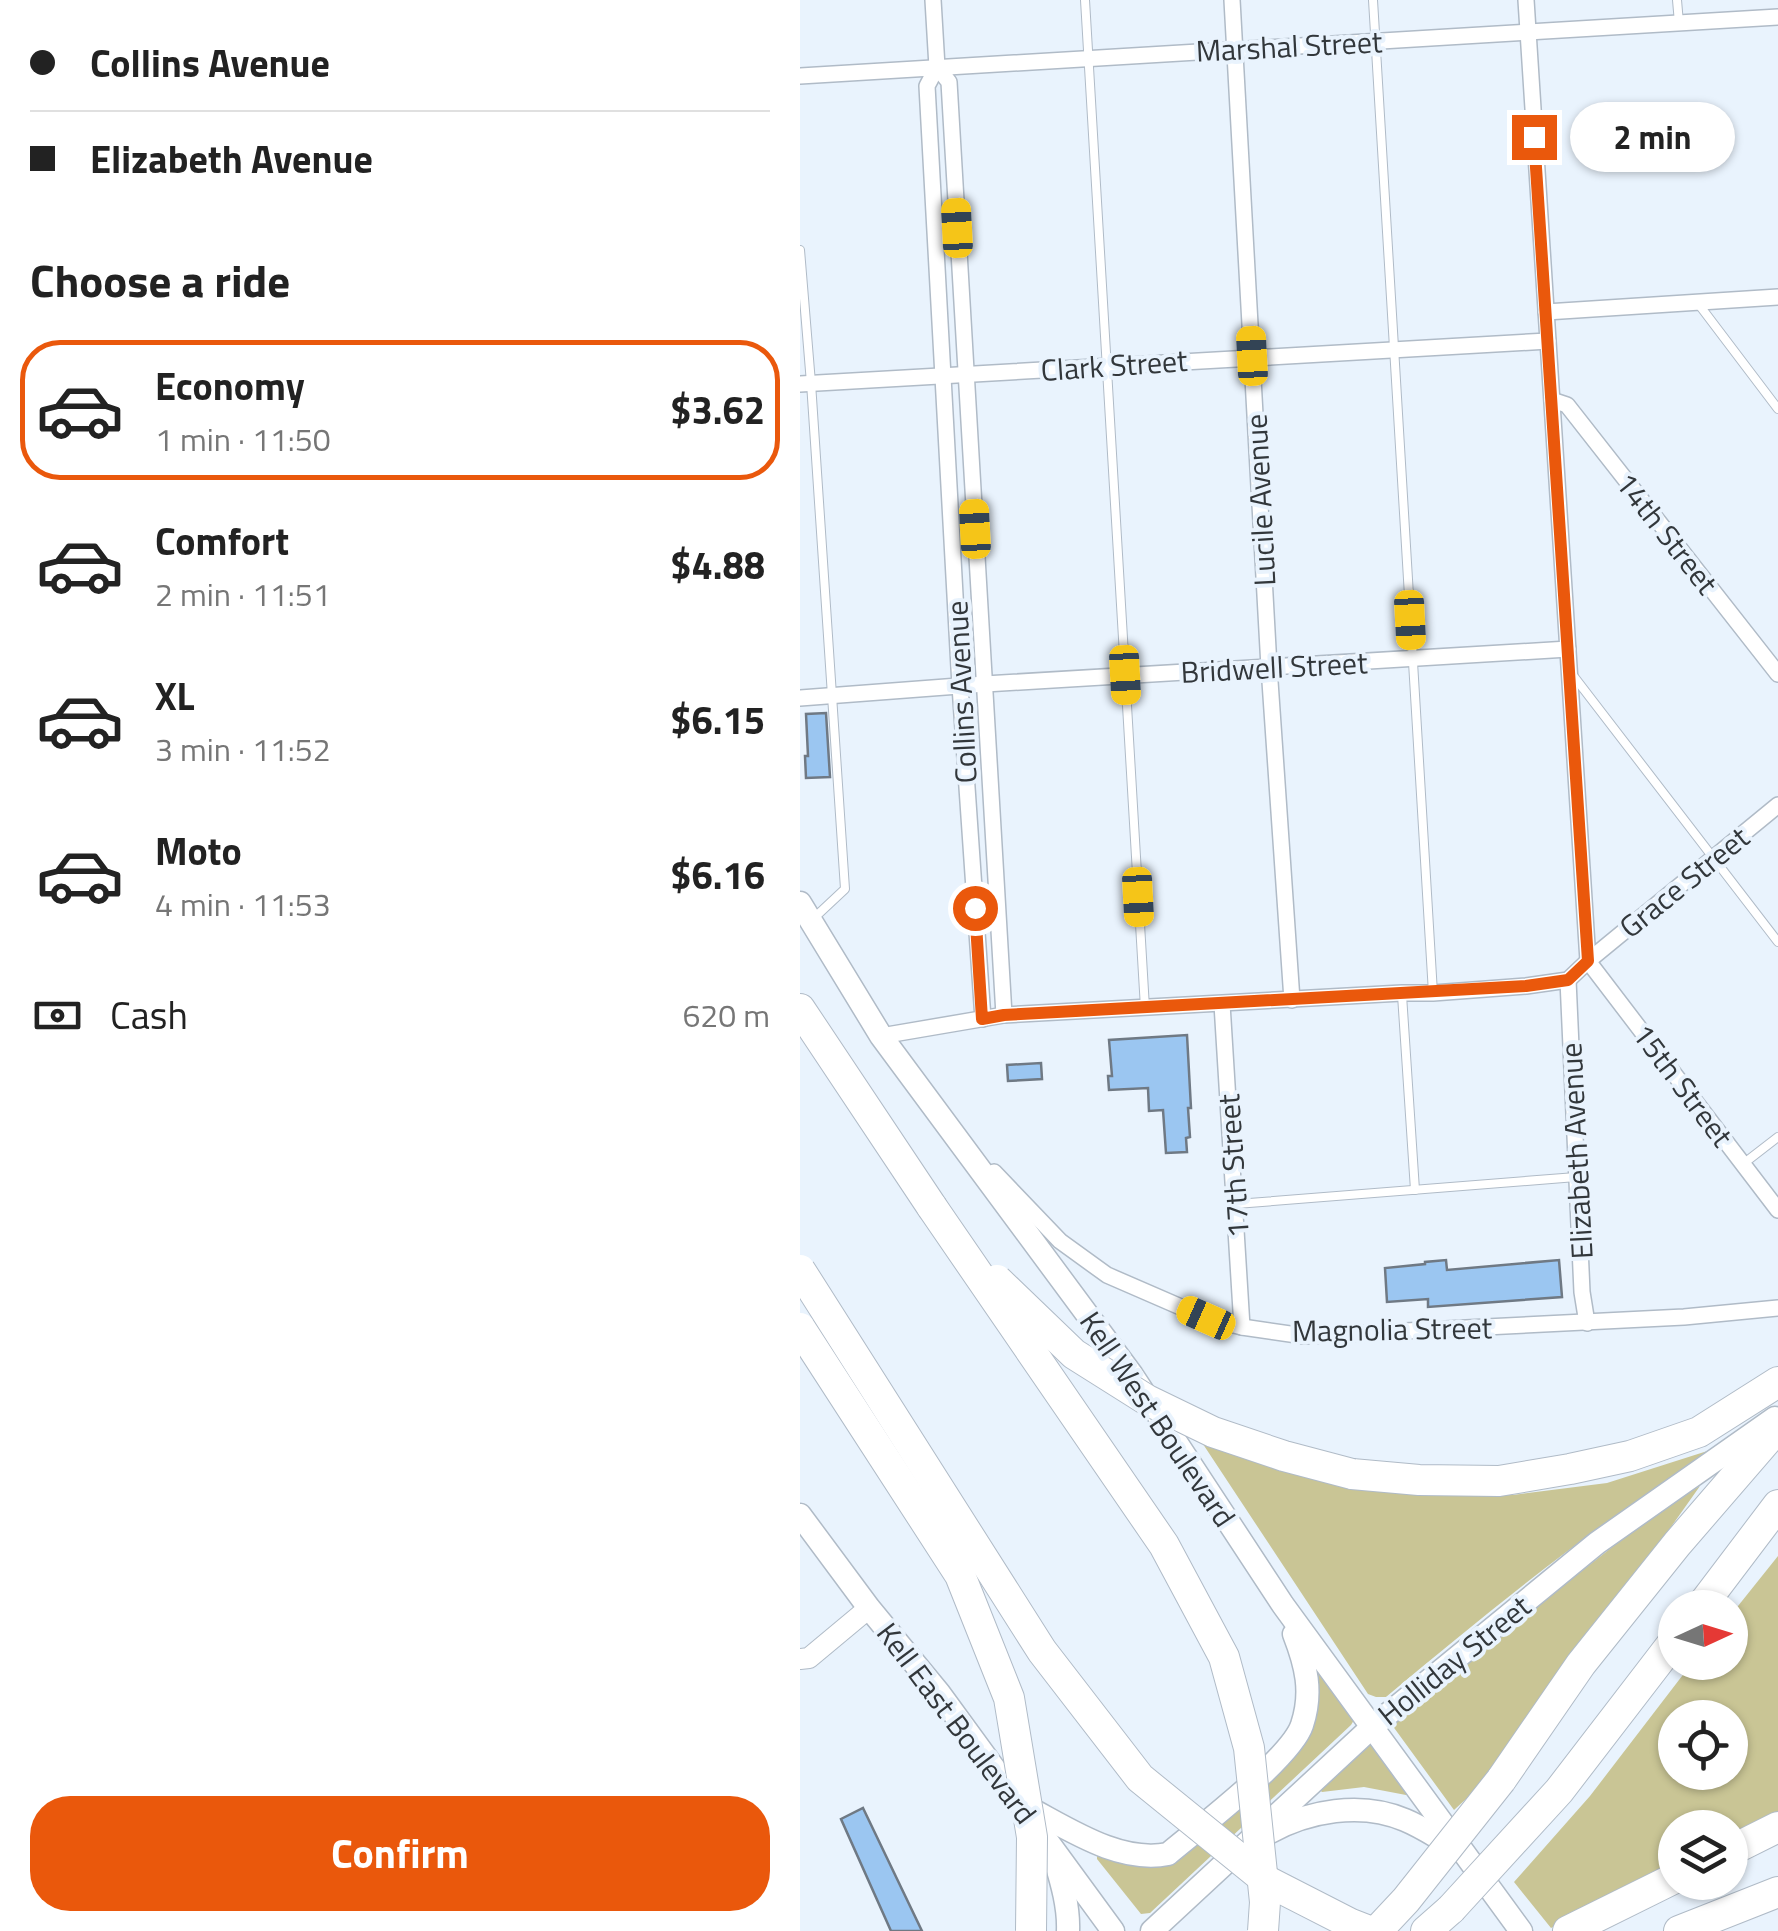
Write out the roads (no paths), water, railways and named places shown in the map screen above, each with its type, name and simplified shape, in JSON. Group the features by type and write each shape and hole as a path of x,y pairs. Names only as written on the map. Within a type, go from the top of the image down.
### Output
{"highway":[{"path":"800,1010 1164,1545 1224,1657 1248,1748 1266,1902 1263,1931"},
{"path":"932,1207 995,1278 1088,1363 1147,1400 1213,1432 1352,1474 1499,1481 1570,1469 1630,1456 1699,1432 1778,1382"},
{"path":"800,1270 1042,1651 1140,1778 1267,1880 1369,1931"},
{"path":"800,1328 960,1575 1010,1698 1032,1838 1031,1931"},
{"path":"1376,1931 1406,1900 1501,1780 1581,1664 1677,1544 1778,1428"},
{"path":"1714,1590 1778,1505"},
{"path":"1426,1931 1559,1791 1658,1662"},
{"path":"1748,1842 1778,1827"},
{"path":"1568,1931 1658,1886"},
{"path":"1679,1931 1778,1892"}],"main road":[{"name":"Kell West Boulevard","path":"806,912 881,1036 1132,1375 1283,1605 1521,1931"},
{"name":"Holliday Street","path":"1152,1931 1371,1728 1597,1543 1778,1416"},
{"name":"Kell East Boulevard","path":"800,1515 939,1693 1113,1931"},
{"path":"1020,1803 1120,1851 1168,1854 1277,1760 1301,1729 1309,1698 1306,1667 1283,1605"},
{"path":"1240,1848 1292,1820 1321,1812 1364,1811 1403,1818 1461,1850"},
{"path":"1052,1847 1064,1890 1068,1931"}],"street":[{"name":"Collins Avenue","path":"934,0 937,67 927,86 982,1019"},
{"name":"Lucile Avenue","path":"1232,0 1269,667 1292,1000"},
{"path":"1526,0 1588,961"},
{"name":"Marshal Street","path":"800,76 1778,17"},
{"name":"Collins Avenue","path":"937,67 948,82 1004,1015"},
{"path":"1546,312 1778,297"},
{"name":"Clark Street","path":"806,383 1548,340"},
{"name":"14th Street","path":"1552,400 1566,406 1778,674"},
{"name":"Bridwell Street","path":"800,698 1568,648"},
{"name":"Grace Street","path":"1568,980 1778,805"},
{"name":"15th Street","path":"1588,961 1778,1210"},
{"path":"881,1036 1004,1015 1433,993 1568,980"},
{"name":"Elizabeth Avenue","path":"1568,980 1582,1292 1587,1322"},
{"name":"17th Street","path":"1222,1004 1242,1327"},
{"name":"Magnolia Street","path":"881,1036 1003,1184 1060,1241 1107,1275 1206,1318 1304,1336 1684,1317 1778,1308"},
{"path":"800,1658 809,1658 869,1608"}],"lane":[{"path":"1085,0 1145,1008"},
{"path":"1373,0 1433,993"},
{"path":"1677,0 1679,23"},
{"path":"800,250 806,383 845,889 806,912"},
{"path":"1696,302 1778,409"},
{"path":"1569,670 1778,942"},
{"path":"1402,992 1416,1190"},
{"path":"1743,1164 1778,1137"},
{"path":"1236,1204 1577,1177"}]}
